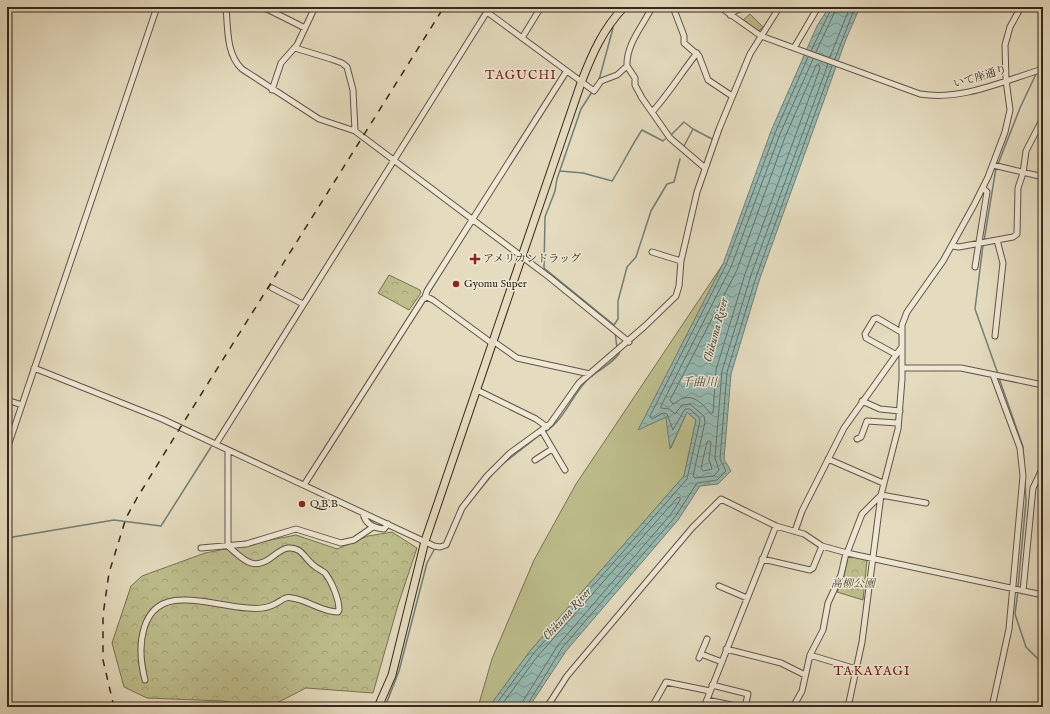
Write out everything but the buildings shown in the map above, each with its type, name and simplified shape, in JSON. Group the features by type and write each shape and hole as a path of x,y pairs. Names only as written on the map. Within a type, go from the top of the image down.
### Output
{"main road":[{"path":"378,707 396,663 425,541 581,83 592,54 602,35 624,7"}],"street":[{"path":"7,449 157,7"},
{"path":"226,7 233,58 242,69 272,90 319,119 355,131 522,256 629,342"},
{"path":"263,7 305,28"},
{"path":"272,90 281,64 295,48 315,7"},
{"path":"522,38 541,7"},
{"path":"652,7 644,24 630,44 627,66 635,78 635,85 642,98 653,111 670,138 682,146 705,168"},
{"path":"673,7 684,36 684,43 697,53 708,80 732,96"},
{"path":"720,7 761,36 796,49 818,7"},
{"path":"730,15 745,7"},
{"path":"34,368 138,409 437,547 446,545 462,508 483,481 510,452 547,427 557,416 579,383 629,342 676,296 697,192 705,168 732,96 738,86 750,54 778,7"},
{"path":"848,707 863,635 881,495 894,446 900,411 902,368 901,332 905,316 928,284 952,246 996,166 1009,119 1009,102 1006,80 1006,40 1012,22 1021,7"},
{"path":"216,444 302,303 394,160 488,9 522,38 593,91 601,81 616,75 627,66"},
{"path":"295,48 342,63 347,67 353,90 355,131"},
{"name":"いて座通り","path":"796,49 920,94 939,96 957,95 1043,68"},
{"path":"653,111 672,90 681,73 697,53"},
{"path":"304,485 421,300 425,297 426,291 566,72"},
{"path":"952,246 959,247 997,240 1012,237 1017,234 1016,196 1023,173 1026,151 1043,118"},
{"path":"996,166 1043,177"},
{"path":"975,267 982,242 987,192 983,188"},
{"path":"995,336 1003,263 997,240"},
{"path":"652,252 682,261"},
{"path":"272,288 302,303"},
{"path":"425,297 433,300 493,343 517,358 590,374"},
{"path":"895,354 866,338 865,334 874,319 877,318 901,332"},
{"path":"796,531 800,516 844,428 895,354 901,348"},
{"path":"902,368 961,368 1043,385"},
{"path":"996,376 1020,448 1023,469 1018,589"},
{"path":"477,390 536,419 547,427"},
{"path":"7,400 22,405"},
{"path":"862,401 880,409 900,411"},
{"path":"857,439 861,436 867,421 898,423"},
{"path":"542,430 564,470"},
{"path":"535,460 552,448"},
{"path":"228,450 228,546"},
{"path":"828,459 884,483"},
{"path":"992,707 1018,589 1033,488 1043,467"},
{"path":"881,495 926,503"},
{"path":"793,707 802,691 810,656 823,630 828,603 841,575 847,553 862,514 881,495"},
{"path":"547,707 567,676 692,528 719,500 724,500 776,526 804,534 822,546 872,559 1043,595"},
{"path":"363,514 366,520 373,527 384,529 388,524"},
{"path":"704,707 776,526"},
{"path":"201,548 246,544 296,529 341,543 354,540 373,527"},
{"path":"145,680 140,656 145,627 149,617 156,608 168,602 187,600 249,608 266,607 289,597 305,601 322,609 334,612 338,612 340,610 328,578 312,564 303,552 287,548 264,563 251,563 228,546"},
{"path":"762,559 810,570 813,568 822,546"},
{"path":"719,586 747,598"},
{"path":"707,639 700,656 722,662"},
{"path":"726,649 781,663 805,675"},
{"path":"810,656 856,669"},
{"path":"652,707 666,682 710,691"},
{"path":"712,685 748,694 745,707"},
{"path":"707,700 741,707"}],"green space":[{"path":"750,14 763,27 759,31 743,20"},
{"path":"723,264 639,429 666,417 671,448 687,412 696,420 684,476 530,651 489,707 478,707 492,659 534,560 576,484"},
{"path":"389,275 420,290 421,293 409,310 378,293"},
{"path":"392,532 417,548 398,605 373,693 306,688 269,707 257,707 223,701 147,698 124,687 112,643 131,586 142,576 205,553 296,535 337,549 368,536"},
{"name":"高柳公園","path":"848,556 867,560 863,600 837,592 844,576"}],"water":[{"name":"千曲川","path":"829,7 860,7 846,39 760,278 731,374 724,459 731,471 718,484 700,486 678,520 566,651 529,707 489,707 530,651 684,476 696,420 687,412 670,449 666,417 638,430 723,264 771,131 817,26"}],"waterway":[{"path":"479,19 487,7"},
{"path":"599,80 613,28"},
{"path":"1038,69 1043,55"},
{"path":"998,164 1020,108 1036,74"},
{"path":"592,92 581,109 557,179 555,191 545,217 544,268 614,325 614,328"},
{"path":"672,134 684,122 693,129"},
{"path":"684,146 693,129 712,139"},
{"path":"560,171 583,173 612,181 642,130 663,141 665,139"},
{"path":"614,325 618,319 618,301 627,267 636,257 651,211 667,184 674,182 680,159"},
{"path":"984,241 996,168"},
{"path":"216,439 380,178"},
{"path":"983,245 975,309 998,374"},
{"path":"615,332 617,348"},
{"path":"545,432 552,427 563,414 582,385 611,362 620,351"},
{"path":"999,378 1023,447 1026,501 1018,587"},
{"path":"500,466 541,434"},
{"path":"7,538 114,520 161,526 211,447"},
{"path":"463,510 491,476"},
{"path":"385,707 399,671 427,563 434,550"},
{"path":"1018,591 1015,614 1026,647 1043,664"}],"railway":[{"path":"114,707 103,660 103,615 109,573 126,518 180,428 444,7"}],"place":[{"name":"アメリカンドラッグ","path":"475,259"},
{"name":"Gyomu Super","path":"456,284"},
{"name":"Q.B.B","path":"302,504"}],"district":[{"name":"TAGUCHI","path":"521,75"},
{"name":"TAKAYAGI","path":"872,671"}],"water label":[{"name":"Chikuma River","path":"716,330"},
{"name":"Chikuma River","path":"567,614"}]}
